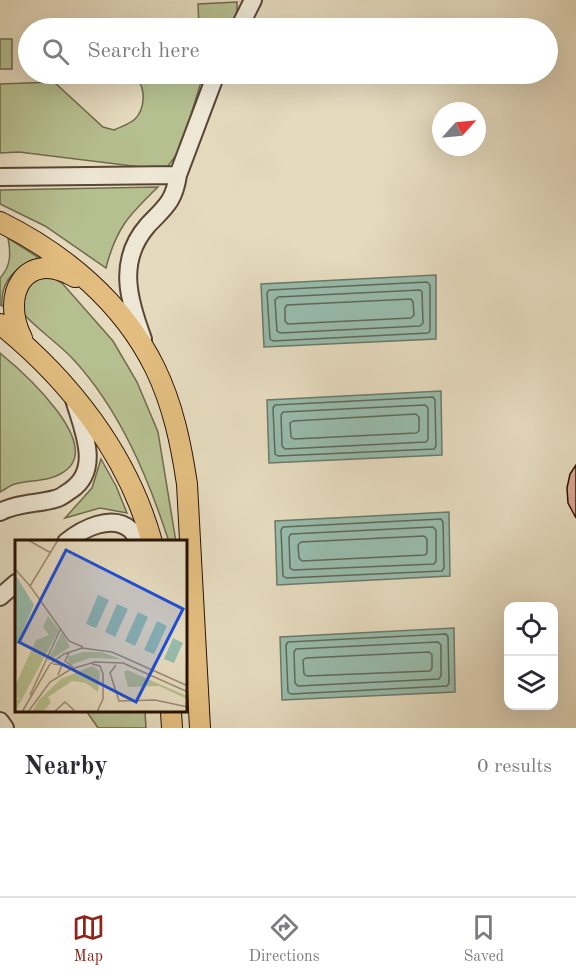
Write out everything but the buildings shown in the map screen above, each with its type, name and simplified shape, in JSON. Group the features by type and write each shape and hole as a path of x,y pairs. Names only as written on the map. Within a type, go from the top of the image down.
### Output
{"main road":[{"path":"0,222 54,252 96,289 130,329 155,368 172,413 182,450 187,484 200,728"},
{"path":"37,357 10,317 10,298 14,284 23,274 36,268 50,267 67,272 96,289"},
{"path":"0,324 37,357 74,395 97,427 118,461 134,494 151,540"},
{"path":"171,713 172,728"}],"lane":[{"path":"244,18 253,0"},
{"path":"155,368 130,299 127,270 134,244 176,193 178,175 212,84"},
{"path":"0,177 178,175"},
{"path":"0,512 8,508 57,499 81,483 88,464 87,449 74,395"},
{"path":"68,540 78,532 105,523 120,524 130,530 138,540"},
{"path":"0,597 15,584"},
{"path":"0,721 4,728"}],"shaded area":[{"path":"237,2 237,17 199,18 198,4"},
{"path":"0,39 12,39 12,69 0,69"},
{"path":"0,84 56,84 103,127 114,130 133,121 138,115 142,105 140,84 200,84 180,150 165,170 19,152 0,153"},
{"path":"158,187 139,206 119,232 106,268 45,226 0,204 0,190"},
{"path":"8,238 39,258 24,265 7,281 2,306 0,305 0,278 9,260"},
{"path":"49,276 62,283 113,341 137,382 158,432 176,540 168,540 142,469 105,400 73,359 19,309 23,284"},
{"path":"0,353 41,392 56,410 68,428 75,446 73,461 62,473 50,478 12,485 0,492"},
{"path":"101,459 116,486 127,513 100,508 65,518 92,488"},
{"path":"88,713 145,713 146,728 98,728"}],"water":[{"path":"436,275 436,339 264,347 261,284"},
{"path":"441,391 442,455 269,463 267,400"},
{"path":"449,512 450,576 277,585 275,521"},
{"path":"454,628 455,692 282,700 280,637"}]}
